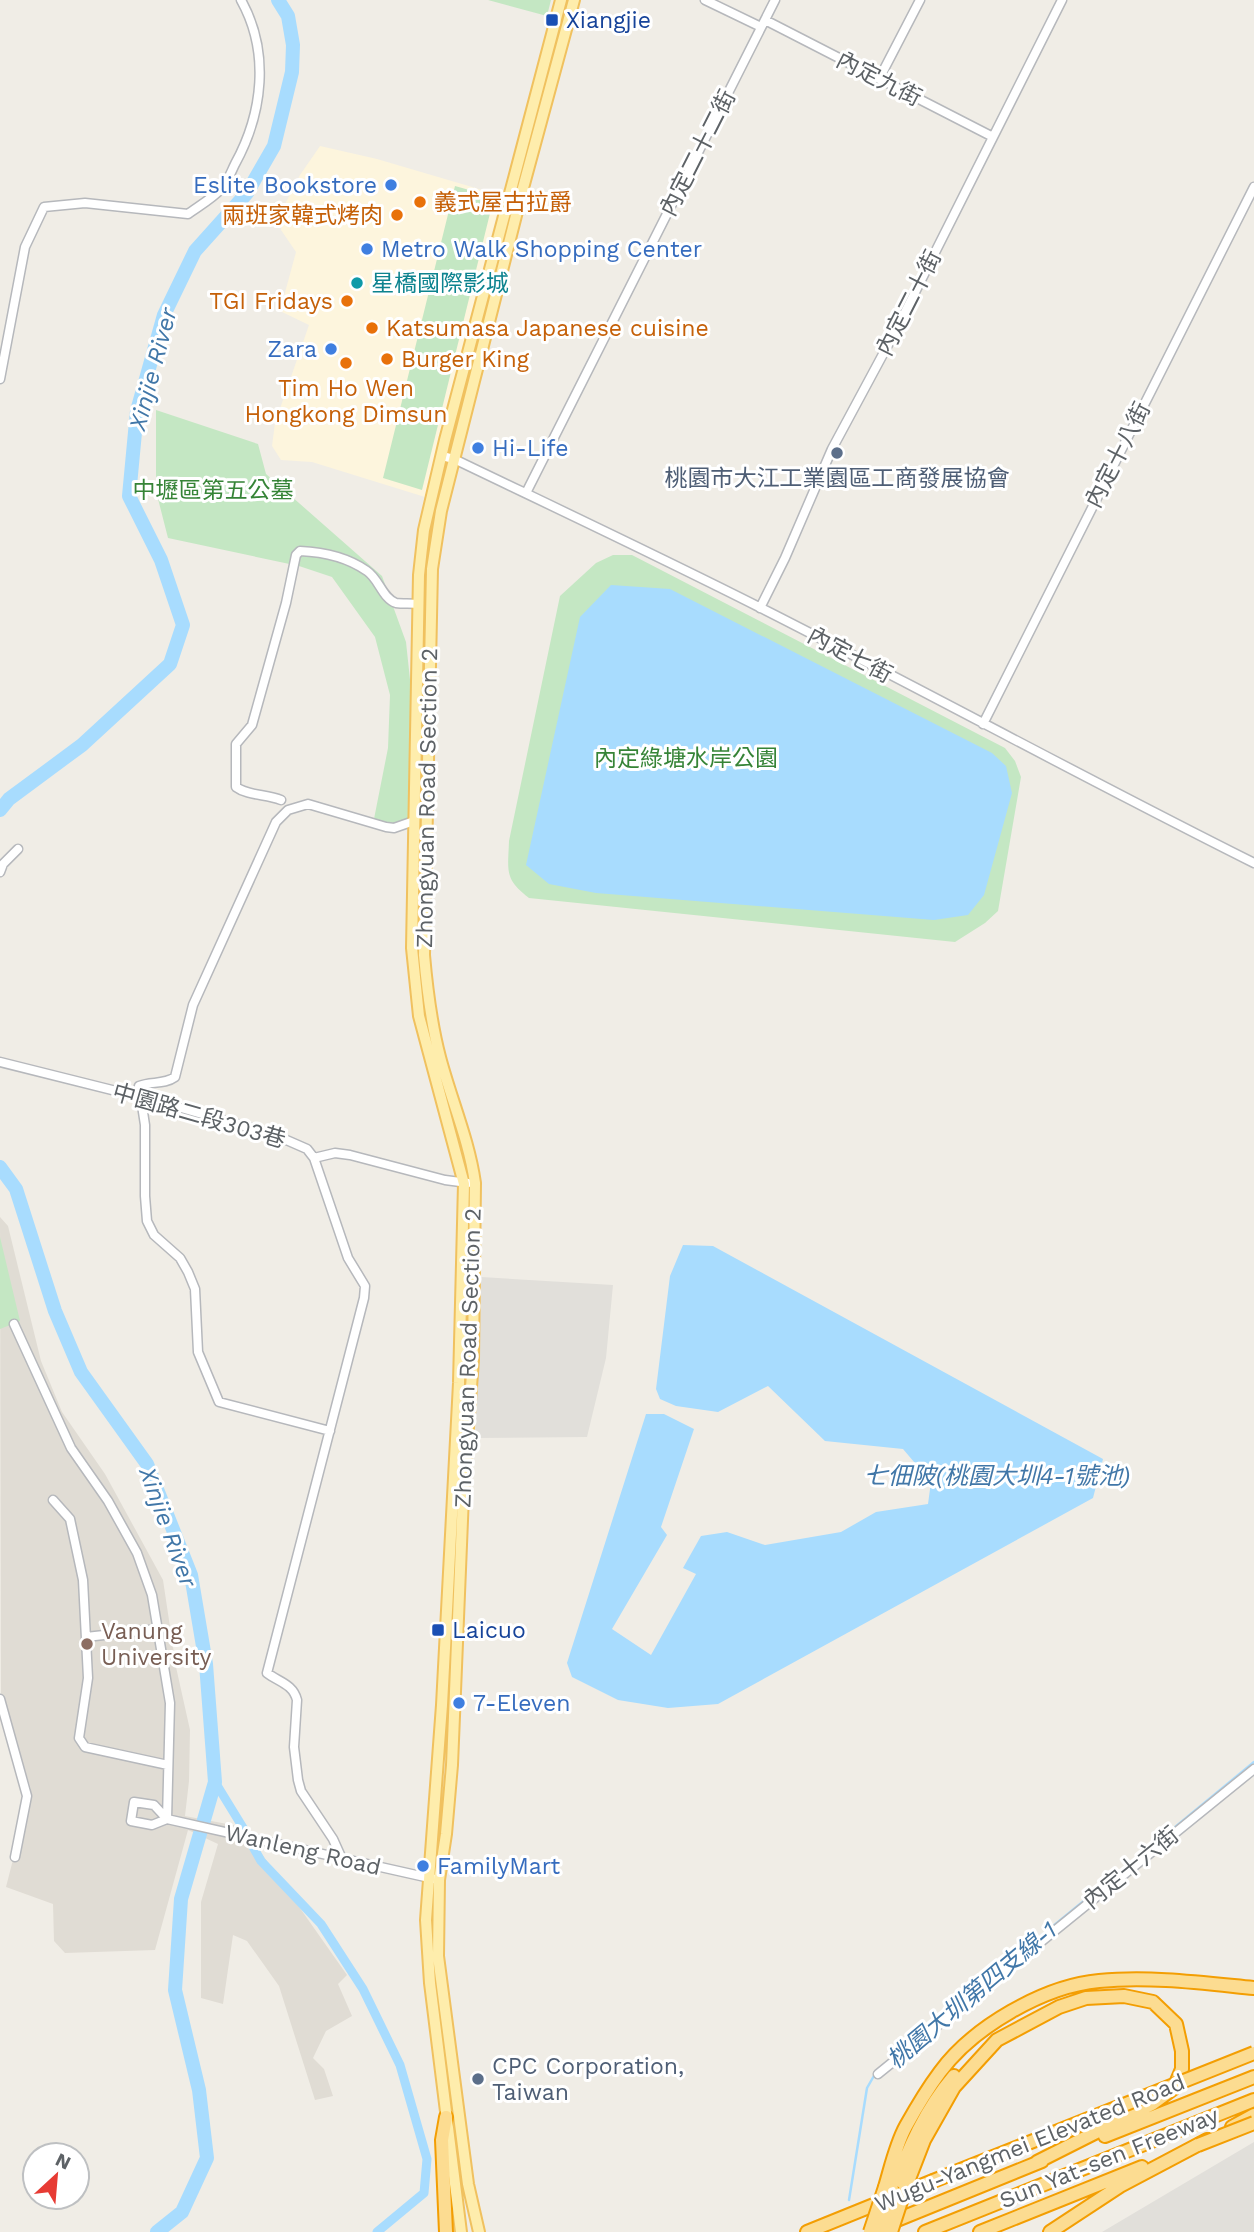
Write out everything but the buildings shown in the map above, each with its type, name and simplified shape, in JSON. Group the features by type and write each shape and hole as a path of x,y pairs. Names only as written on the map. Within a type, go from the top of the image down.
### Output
{"highway":[{"path":"879,2232 910,2143 941,2091 982,2044 1014,2019 1098,1981 1177,1981 1254,1988"},
{"path":"869,2232 954,2087 997,2040 1059,2007 1086,1998 1124,1996 1153,2002 1176,2024 1182,2051 1182,2069 1174,2088 1152,2104 1037,2162"},
{"name":"Wugu-Yangmei Elevated Road","path":"807,2232 1254,2053"},
{"name":"Sun Yat-sen Freeway","path":"869,2232 1037,2162 1254,2077"},
{"name":"Sun Yat-sen Freeway","path":"925,2232 1254,2100"},
{"path":"1050,2232 1120,2186 1254,2115"},
{"path":"446,2117 442,2140 446,2232"},
{"path":"980,2232 1254,2123"},
{"path":"1065,2232 1138,2177"},
{"path":"891,2232 894,2189"}],"main road":[{"name":"Zhongyuan Road Section 2","path":"469,1183 446,1121 428,1056 415,991 412,948 418,604 424,530 561,0"},
{"name":"Zhongyuan Road Section 2","path":"461,2232 430,1983 426,1920 433,1879 446,1834 452,1765 462,1529 473,1360 469,1183 472,1159 440,1056 428,1003 424,955 432,569 436,531 574,0"},
{"path":"414,821 426,820"},
{"path":"446,1121 459,1119"},
{"name":"Zhongyuan Road Section 2","path":"433,1879 438,1956 468,2184 479,2232"}],"street":[{"path":"0,379 25,247 44,207 85,202 188,215 223,187 248,142 257,107 261,75 257,40 241,0"},
{"name":"內定九街","path":"705,0 763,24 879,79 993,137"},
{"name":"內定二十二街","path":"526,493 775,0"},
{"path":"879,79 920,0"},
{"name":"內定二十街","path":"760,608 785,558 832,449 896,330 1062,0"},
{"name":"內定十八街","path":"982,724 1254,187"},
{"name":"內定七街","path":"442,456 526,493 760,608 1254,863"},
{"path":"281,800 244,792 236,787 236,744 252,725 286,603 296,555 300,551 316,552 345,559 374,577 389,599 396,603 418,604"},
{"path":"330,1431 219,1402 198,1352 195,1289 180,1258 154,1235 147,1221 145,1125 139,1086 145,1083 168,1082 174,1077 193,1005 276,822 288,810 308,804 394,828 414,821"},
{"path":"0,872 3,864 18,849"},
{"name":"中園路二段303巷","path":"0,1062 275,1135 307,1149 314,1158 335,1153 350,1155 469,1183"},
{"path":"314,1158 345,1251 365,1286 363,1307 267,1673 292,1688 295,1693 297,1700 294,1748 301,1791 333,1839 342,1859"},
{"path":"14,1324 71,1448 108,1501 137,1553 152,1595 170,1703 169,1765 85,1747 79,1738 88,1678 83,1580 79,1550 70,1519 53,1500"},
{"path":"86,1637 158,1629"},
{"path":"0,1699 27,1796 15,1857"},
{"name":"Wanleng Road","path":"169,1765 167,1819 433,1879"},
{"name":"內定十六街","path":"878,2074 1254,1769"}],"shaded area":[{"path":"320,146 377,159 489,192 500,202 425,497 312,462 281,460 272,446 275,423 309,325 280,311 296,252 281,230 285,204 300,175"},
{"name":"Vanung University","path":"0,1217 8,1226 41,1361 62,1412 105,1474 163,1580 176,1667 190,1730 185,1816 243,1827 347,1975 338,1984 352,2016 326,2031 313,2058 324,2069 333,2096 315,2100 279,1986 247,1941 233,1935 223,2004 201,1998 201,1902 218,1844 188,1830 155,1950 65,1953 54,1941 53,1904 6,1887 31,1789 1,1695"},
{"path":"481,1277 613,1285 606,1358 587,1437 475,1438"},
{"path":"1254,2142 1254,2232 1102,2232"}],"green space":[{"path":"488,0 551,0 547,16"},
{"path":"455,186 494,197 422,490 383,478"},
{"name":"中壢區第五公墓","path":"156,410 258,444 266,474 382,576 406,642 411,689 409,818 393,824 374,819 388,748 390,695 375,637 332,577 299,566 168,538 156,491"},
{"name":"內定綠塘水岸公園","path":"613,555 632,555 1005,748 1015,761 1021,777 998,911 985,923 955,942 529,898 521,891 509,874 509,841 560,596 596,563"},
{"path":"0,1237 20,1321 0,1329"}],"water":[{"name":"內定綠塘水岸公園","path":"611,585 670,589 992,753 1006,766 1012,793 984,895 968,915 934,920 596,893 549,884 526,865 580,617"},
{"name":"七佃陂(桃園大圳4-1號池)","path":"683,1245 713,1246 1103,1459 1093,1498 718,1704 668,1708 618,1700 572,1677 567,1663 646,1414 664,1414 694,1429 661,1527 667,1535 612,1629 651,1655 696,1574 683,1568 701,1536 727,1532 765,1545 841,1532 876,1512 928,1504 931,1482 903,1449 825,1441 768,1386 718,1412 676,1406 660,1399 656,1389 670,1276"}],"waterway":[{"name":"Xinjie River","path":"0,810 9,799 82,745 170,664 183,625 161,560 129,496 137,411 164,315 195,251 247,193 274,146 292,72 293,45 288,16 278,0"},
{"name":"Xinjie River","path":"0,1167 16,1189 55,1311 81,1372 147,1464 191,1575 206,1664 215,1782 181,1899 175,1990 199,2090 207,2158 182,2212 157,2232"},
{"name":"桃園大圳第四支線-1","path":"1146,1851 1254,1762"},
{"path":"215,1782 245,1831"},
{"path":"252,1845 261,1861 321,1924 363,1989 400,2065 427,2159 424,2193 377,2232"},
{"name":"桃園大圳第四支線-1","path":"882,2066 1135,1859"},
{"name":"桃園大圳第四支線-1","path":"849,2200 867,2088 875,2074"}],"place":[{"name":"Xiangjie","path":"552,20"},
{"name":"Eslite Bookstore","path":"391,185"},
{"name":"義式屋古拉爵","path":"420,202"},
{"name":"兩班家韓式烤肉","path":"397,215"},
{"name":"Metro Walk Shopping Center","path":"367,249"},
{"name":"星橋國際影城","path":"357,283"},
{"name":"TGI Fridays","path":"347,301"},
{"name":"Katsumasa Japanese cuisine","path":"372,328"},
{"name":"Zara","path":"331,349"},
{"name":"Burger King","path":"387,359"},
{"name":"Tim Ho Wen Hongkong Dimsun","path":"346,363"},
{"name":"Hi-Life","path":"478,448"},
{"name":"桃園市大江工業園區工商發展協會","path":"837,453"},
{"name":"Laicuo","path":"438,1630"},
{"name":"Vanung University","path":"87,1644"},
{"name":"7-Eleven","path":"459,1703"},
{"name":"FamilyMart","path":"423,1866"},
{"name":"CPC Corporation, Taiwan","path":"478,2079"}]}
